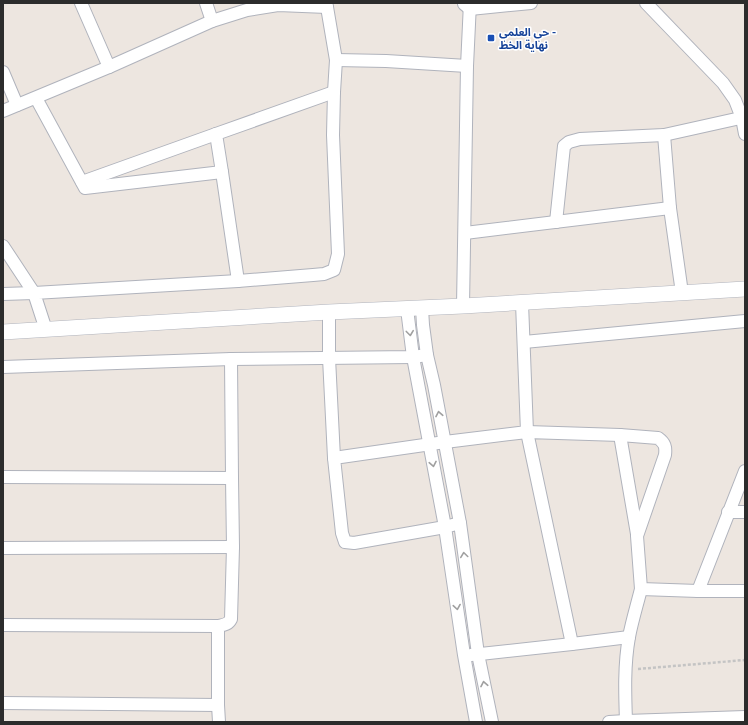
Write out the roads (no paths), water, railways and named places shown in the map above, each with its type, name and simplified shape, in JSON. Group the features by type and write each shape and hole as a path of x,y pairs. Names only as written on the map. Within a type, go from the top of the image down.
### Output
{"street":[{"path":"81,3 109,67"},
{"path":"206,3 212,20"},
{"path":"463,306 468,5 531,3"},
{"path":"649,4 724,83 744,117 745,134"},
{"path":"3,111 109,67 212,20 247,10 278,5 326,5 336,60 333,135 338,254 334,270 313,276 3,294"},
{"path":"336,60 467,66"},
{"path":"3,72 17,105"},
{"path":"82,182 334,92"},
{"path":"36,98 85,188 222,172"},
{"path":"556,222 564,146 569,142 580,139 664,135 744,117"},
{"path":"216,134 238,281"},
{"path":"664,135 670,208 682,293"},
{"path":"465,233 670,208"},
{"path":"3,246 34,293 46,330"},
{"path":"3,332 745,289"},
{"path":"522,303 527,432 572,644"},
{"path":"415,309 423,325 427,355 445,442 460,523 478,654 492,722"},
{"path":"415,309 413,356 445,527 464,655 476,722"},
{"path":"329,312 329,358 334,458 342,533 345,542 354,543 460,523"},
{"path":"524,342 745,321"},
{"path":"3,367 231,359 427,355"},
{"path":"3,625 218,626 230,622 233,548 231,359"},
{"path":"334,458 527,432 620,435 658,438 663,441 665,445 665,455 637,536"},
{"path":"620,435 637,536 641,589 629,637 626,670 626,721"},
{"path":"698,591 745,471"},
{"path":"3,477 232,478"},
{"path":"728,512 745,512"},
{"path":"3,548 233,548"},
{"path":"641,589 745,591"},
{"path":"218,626 219,722"},
{"path":"464,655 629,637"},
{"path":"3,703 218,705"},
{"path":"609,722 745,718"}],"place":[{"name":"حي العلمي - نهاية الخط","path":"491,38"}]}
